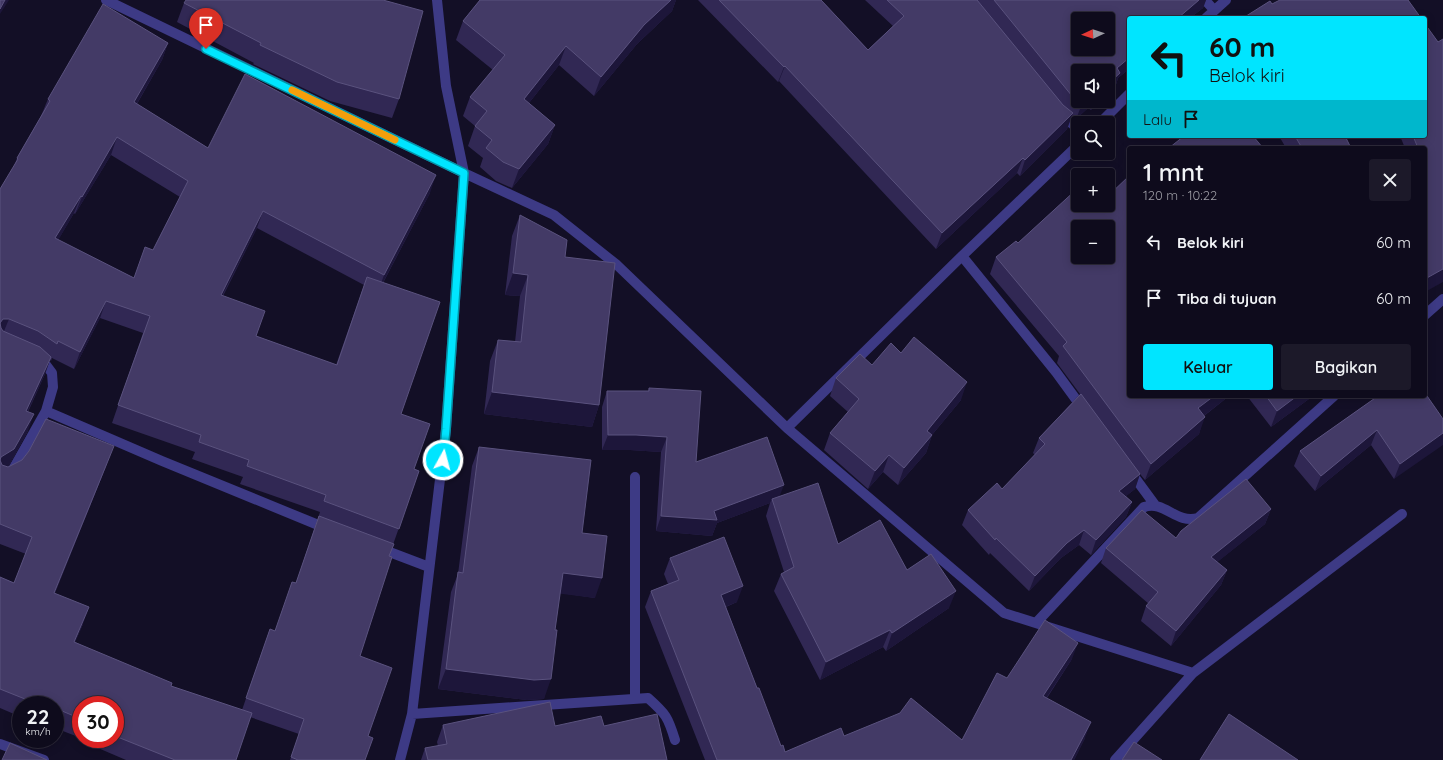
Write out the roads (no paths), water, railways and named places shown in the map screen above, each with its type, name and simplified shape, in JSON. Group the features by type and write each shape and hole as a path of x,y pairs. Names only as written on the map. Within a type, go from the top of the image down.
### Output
{"street":[{"path":"106,0 554,215 617,265 787,428 1004,613 1192,673"},
{"path":"400,760 412,714 446,429 464,173 446,86 437,0"},
{"path":"1206,0 1214,10"},
{"path":"1208,16 1226,0"},
{"path":"1107,116 1127,96"},
{"path":"1052,103 1062,116 1071,123"},
{"path":"787,428 962,256 1071,152"},
{"path":"962,256 1056,372 1089,416"},
{"path":"1427,313 1443,299"},
{"path":"0,478 11,473 46,411 53,387 52,373 46,365 27,354"},
{"path":"1122,461 1155,505 1186,520 1198,518 1332,398"},
{"path":"46,411 162,461 338,533"},
{"path":"635,477 635,699"},
{"path":"1036,622 1144,507 1155,505"},
{"path":"1115,760 1192,673 1402,514"},
{"path":"366,544 430,568"},
{"path":"412,714 648,698 663,711 670,723 675,740"},
{"path":"0,744 44,760"}]}
